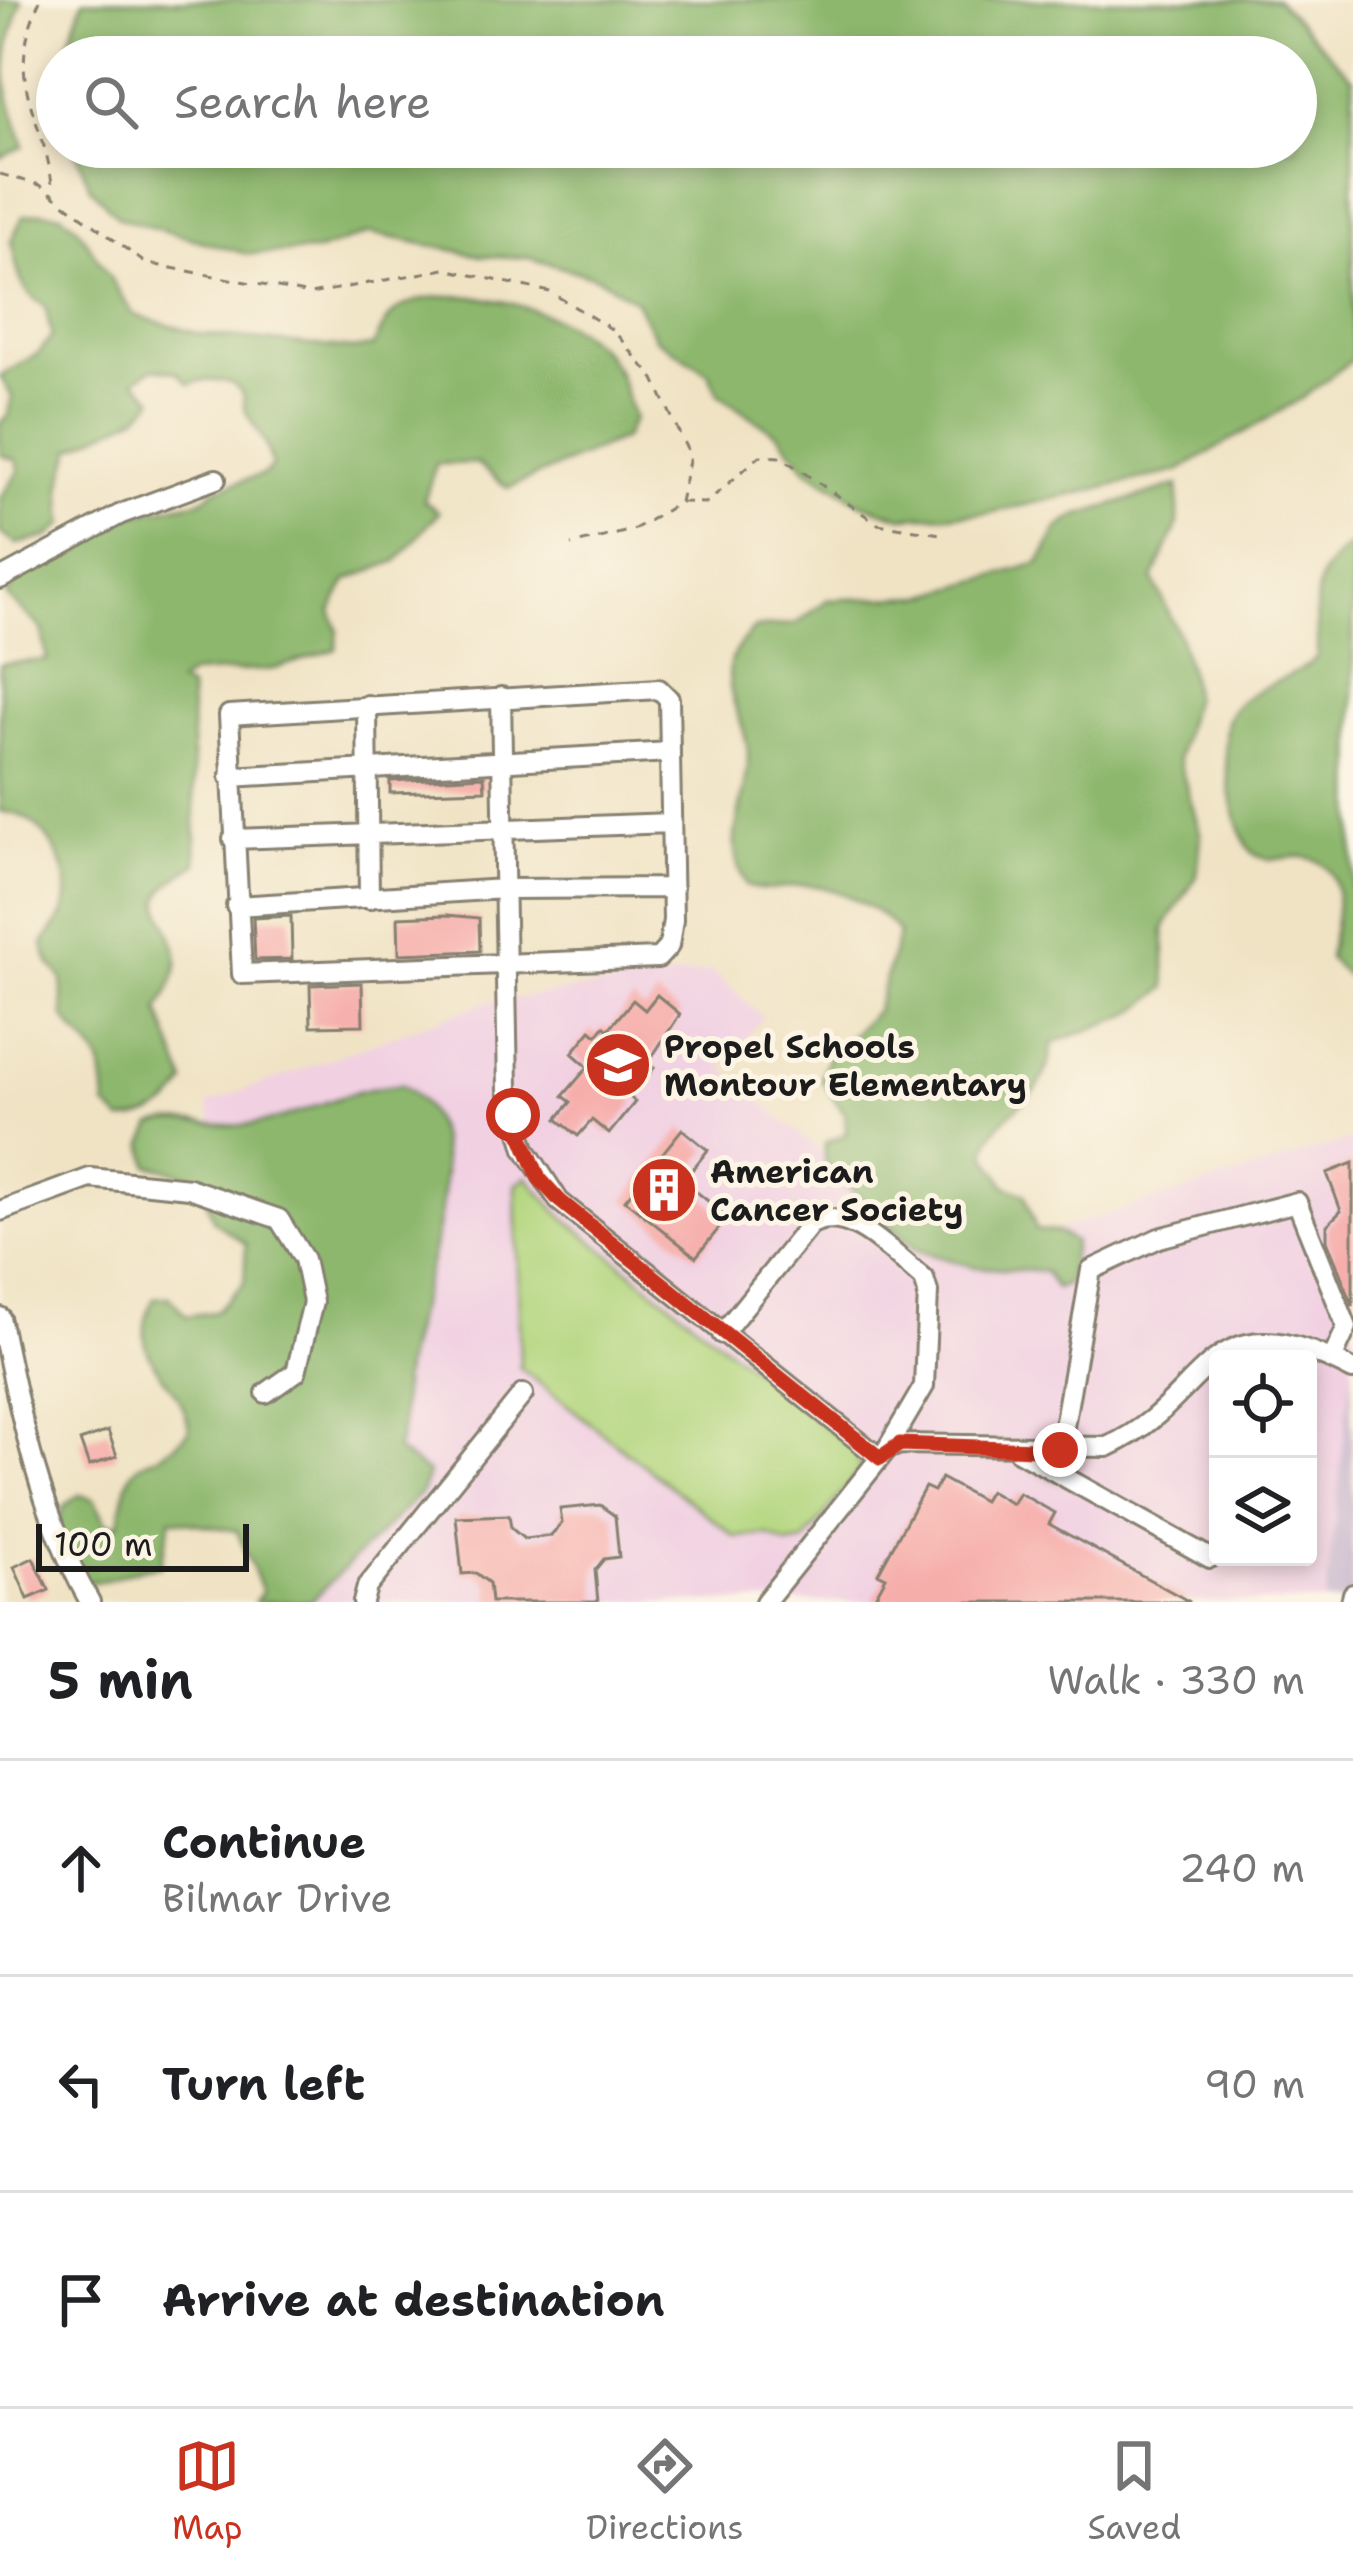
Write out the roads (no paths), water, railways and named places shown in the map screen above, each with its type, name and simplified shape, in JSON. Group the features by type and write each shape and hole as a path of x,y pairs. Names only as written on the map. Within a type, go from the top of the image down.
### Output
{"street":[{"path":"0,579 121,514 216,479"},
{"path":"659,689 668,699 673,888 669,946 658,958 246,976 239,970 229,716 501,697 659,689"},
{"path":"501,697 510,1102 539,1178 614,1249 884,1454"},
{"path":"367,705 368,899"},
{"path":"230,777 670,752"},
{"path":"233,839 671,823"},
{"path":"236,906 504,889 673,888"},
{"path":"0,1211 90,1178 189,1189 279,1219 304,1259 313,1302 296,1372 266,1393"},
{"path":"1060,1450 1091,1270 1159,1238 1297,1202 1347,1328 1332,1359"},
{"path":"722,1334 820,1218 847,1220 923,1280 928,1292 924,1386 884,1454 765,1602"},
{"path":"0,1317 43,1496 67,1560 90,1602"},
{"path":"884,1454 900,1444 1094,1450 1120,1441 1207,1364 1250,1344 1296,1345 1353,1370"},
{"path":"363,1602 368,1587 523,1394"},
{"path":"1014,1449 1209,1557"}],"place":[{"name":"Propel Schools Montour Elementary","path":"618,1065"},
{"name":"American Cancer Society","path":"664,1190"}]}
